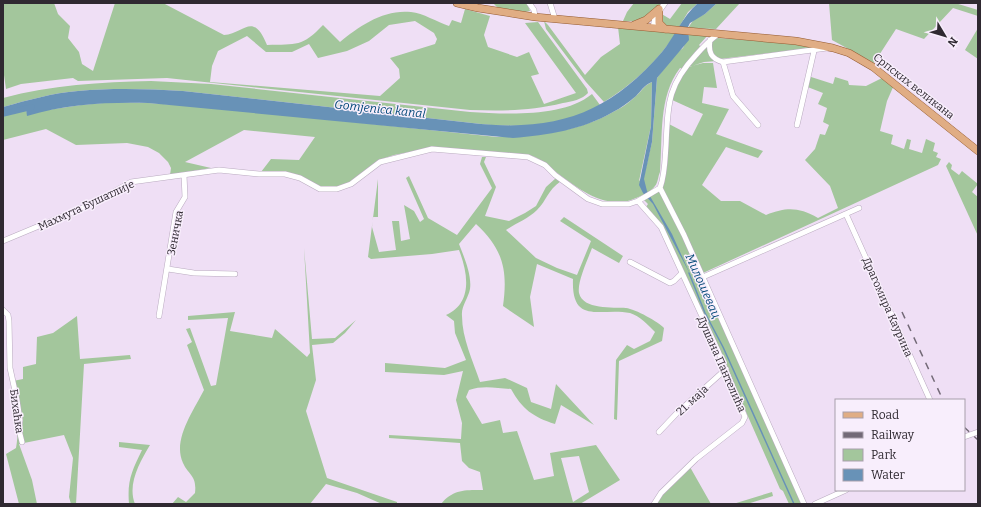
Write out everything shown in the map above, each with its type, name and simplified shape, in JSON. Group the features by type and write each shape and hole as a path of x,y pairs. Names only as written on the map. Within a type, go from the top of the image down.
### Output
{"main road":[{"name":"Српских великана","path":"457,3 478,8 535,17 666,29 710,36 718,34 796,41 833,48 860,59 884,74 978,151"},
{"path":"632,26 643,22 659,9"},
{"path":"659,9 659,24 666,29"}],"street":[{"path":"529,3 534,10 535,17"},
{"path":"550,3 555,19"},
{"path":"653,28 654,20 659,9 665,3"},
{"path":"710,36 710,54 723,62 733,96 758,125"},
{"path":"710,36 682,71 672,90 668,111 665,161 660,188 703,277 804,504"},
{"name":"Српских великана","path":"723,62 758,59 790,52 833,48"},
{"path":"797,125 814,50"},
{"name":"Махмута Бушатлије","path":"3,241 94,203 131,182 219,170 259,174 285,174 300,178 314,187 332,190 351,184 380,162 424,150 439,149 480,154 528,157 545,165 566,184 588,198 614,205 629,204 641,200 660,188"},
{"name":"Зеничка","path":"159,316 168,269 176,212 185,197 184,175"},
{"name":"Душана Пантелића","path":"641,200 660,227 726,369 744,412 744,420 696,459 661,493 654,504"},
{"path":"703,277 859,208"},
{"name":"Драгомира Каурина","path":"846,214 930,399"},
{"path":"630,262 670,283 681,274"},
{"name":"Зеничка","path":"168,269 194,273 235,274"},
{"name":"Бихаћка","path":"3,310 8,315 9,321 10,368 17,400 20,420 19,430 22,442"},
{"name":"21. маја","path":"659,432 726,369"},
{"path":"965,437 978,432"},
{"path":"815,504 844,491"}],"green space":[{"path":"3,3 54,3 58,14 70,26 68,38 79,52 82,64 93,71 115,3 163,3 224,35 248,26 253,26 262,35 267,45 285,45 304,41 323,25 340,42 355,30 372,20 391,13 411,12 420,14 449,26 452,20 461,23 465,9 490,16 484,35 488,47 517,57 529,52 539,74 531,76 544,104 576,93 525,23 538,22 587,89 588,93 580,99 539,108 470,110 167,78 78,81 73,78 21,84 6,89 3,68","holes":["415,21 434,33 437,39 435,44 390,58 399,69 400,78 380,96 210,82 212,66 218,51 247,36 266,52 292,52 309,44 318,58 347,51 369,41 389,25"]},
{"path":"493,3 527,3 530,11 525,12 498,8"},
{"path":"634,3 662,3 645,17 635,21 623,21 627,12"},
{"path":"682,3 698,3 688,12 679,27 663,26 660,13 670,19"},
{"path":"717,3 740,3 716,29 688,28 694,19 705,14"},
{"path":"829,3 955,3 978,10 978,16 953,8 924,39 896,29 874,63 832,40"},
{"path":"544,21 585,75 601,57 620,44 618,27 676,33 653,63 644,72 625,88 604,102 586,82 546,29"},
{"path":"978,28 978,59 965,50"},
{"path":"689,34 708,35 699,45 702,48 707,46 717,61 704,62 683,69 680,68 668,91 665,104 660,172 657,183 650,191 631,200 621,202 610,202 590,195 572,184 539,159 527,155 436,147 394,155 379,160 345,185 326,188 318,186 304,178 261,172 271,159 299,160 315,137 244,130 185,162 211,168 170,175 171,168 168,162 159,153 148,147 127,143 76,145 46,129 3,140 3,117 16,109 26,109 27,113 114,102 208,107 497,137 542,134 571,129 599,119 629,102 652,82 651,126 639,181 644,176 652,142 657,78 675,54 683,48"},
{"path":"718,38 793,43 822,47 720,59 712,54 711,42"},
{"path":"703,63 713,63 717,88 704,87 702,103 729,109 716,134 763,151 758,158 726,147 702,185 721,201 740,201 766,215 792,209 811,214 818,218 838,208 830,186 805,160 815,149 820,134 825,135 829,125 823,122 827,108 818,104 823,93 805,86 808,76 833,84 835,77 848,81 849,85 866,86 884,77 894,85 887,101 880,131 893,135 891,144 904,149 907,139 911,140 909,149 922,153 926,139 935,143 933,151 938,153 936,157 941,159 938,165 703,273 661,186 667,123 692,136 703,114 670,99 673,89 688,67"},
{"path":"151,81 211,84 484,113 516,114 550,111 580,102 592,94 600,105 572,118 558,122 527,126 481,124 183,91 130,89 104,89 59,93 3,107 3,98 39,90 95,83"},
{"path":"482,157 486,157 484,162 496,187 485,216 509,221 536,206 546,187 556,178 561,181 553,188 533,213 506,230 536,258 577,275 591,241 560,221 564,217 623,256 619,263 592,248 581,277 579,293 586,302 592,305 626,308 641,313 652,319 664,328 662,341 619,361 617,420 614,419 616,360 627,345 634,349 650,341 655,332 634,314 599,312 583,309 577,303 574,294 573,279 537,264 530,297 534,327 503,306 505,282 502,261 492,242 476,224 459,244 470,278 470,289 462,312 462,324 468,349 480,382 505,378 527,388 531,402 551,409 556,384 594,425 561,405 555,424 540,418 534,415 519,402 511,389 490,387 474,388 469,390 466,397 482,424 500,420 503,433 517,431 534,480 554,476 550,453 596,445 620,480 580,504 441,504 450,495 460,491 483,490 480,472 469,468 462,461 460,443 389,438 389,435 461,439 462,423 456,400 463,371 444,375 385,372 385,363 445,368 466,360 455,333 454,321 446,315 455,310 461,303 466,287 465,268 459,250 432,254 371,259 368,257 372,228 379,252 396,250 392,221 399,221 401,241 410,239 404,205 414,211 420,222 424,219 406,178 409,176 428,218 457,235 492,188 480,164","holes":["579,456 589,492 573,502 561,458"]},
{"path":"949,162 952,165 951,169 959,175 962,171 978,184 972,192 978,197 978,236 946,166"},
{"path":"378,179 378,217 373,217"},
{"path":"657,191 662,194 683,236 802,504 789,504 783,491 780,489 712,335 659,222 646,207 648,204 643,199"},
{"path":"304,248 312,339 335,338 356,320 345,333 333,343 312,345 316,380 306,411 327,478 397,502 397,504 382,504 357,493 326,484 310,504 172,504 178,497 186,502 195,493 194,479 183,463 180,454 180,445 186,425 204,390 187,345 192,342 186,329 190,328 211,386 216,385 228,318 188,320 188,316 235,312 230,331 272,338 275,329 307,357 310,353"},
{"path":"77,316 80,359 130,355 131,359 84,364 76,504 71,504 69,497 73,458 64,435 19,444 32,480 37,504 19,504 6,454 16,448 18,431 13,381 23,379 23,367 36,364 37,337 53,333"},
{"path":"119,442 150,445 136,473 133,489 135,504 129,504 129,488 133,470 142,450 119,447"},
{"path":"690,467 711,504 656,504 661,495"},
{"path":"772,492 773,496 747,504 733,504"}],"water":[{"path":"698,3 717,3 705,14 690,23 688,27 689,40 657,78 652,142 644,179 647,191 672,234 690,274 653,204 643,193 639,185 651,126 652,82 645,86 636,96 622,107 589,123 564,131 513,138 148,103 117,103 72,106 27,116 26,109 19,109 12,111 3,117 3,107 40,97 78,91 130,89 183,91 481,124 535,124 559,120 581,113 602,103 623,90 662,52 687,14"}],"waterway":[{"name":"Gomjenica kanal","path":"3,114 32,107"},
{"name":"Милошевац","path":"689,273 705,313 723,347 794,504"}],"railway":[{"path":"902,312 943,399"},
{"path":"965,428 978,440"}]}
